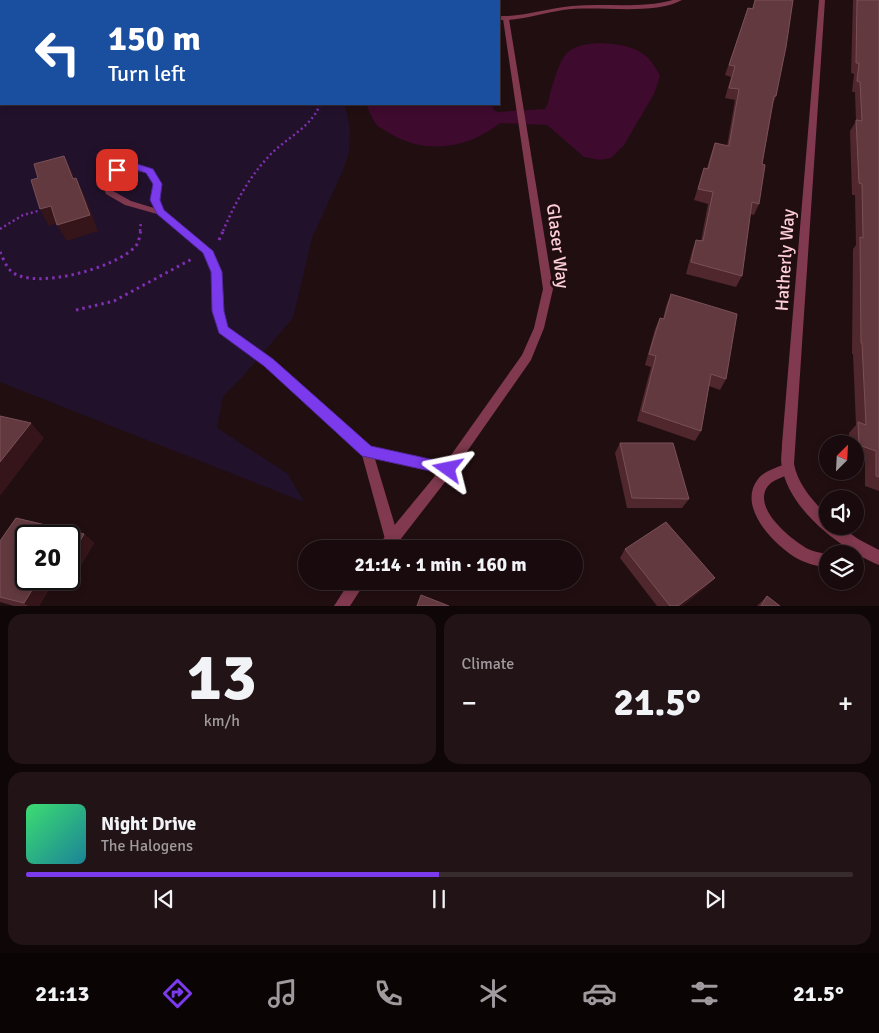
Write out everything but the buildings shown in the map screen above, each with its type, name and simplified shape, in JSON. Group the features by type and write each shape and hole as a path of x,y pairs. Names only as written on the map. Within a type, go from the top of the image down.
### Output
{"street":[{"path":"502,19 563,8 664,5 679,0"},
{"name":"Hatherly Way","path":"819,518 799,491 788,469 788,444 822,0"},
{"name":"Glaser Way","path":"391,540 448,469 527,357 544,308 548,289 518,101 502,19"},
{"path":"160,212 155,200 158,184 150,171 134,166 117,170 105,180 109,192 128,203 160,212 208,251 217,272 218,311 223,329 268,362 367,452 448,469"},
{"path":"367,452 387,540"},
{"path":"788,469 769,478 760,485 758,497 760,510 777,536 795,550 819,559"},
{"name":"Hatherly Way","path":"836,535 845,545"},
{"name":"Hatherly Way","path":"864,554 879,558"},
{"path":"341,606 353,590"}],"path":[{"path":"76,310 114,301 208,251 219,239 235,204 254,174 270,155 317,114 320,105"},
{"path":"0,252 11,272 28,279 68,277 114,261 136,247 142,230 142,208"},
{"path":"0,229 23,215 38,211"}],"shaded area":[{"path":"587,44 620,45 636,50 649,59 660,76 654,94 624,145 611,158 600,160 584,157 547,125 500,123 474,139 460,143 446,146 417,144 403,140 379,127 373,120 366,105 492,105 493,109 497,112 545,109 561,61 571,50"},
{"path":"0,105 345,105 350,129 349,152 343,170 312,238 293,318 244,375 223,396 217,428 288,474 304,502 0,382"}],"route":[{"path":"117,170 134,166 150,171 158,184 155,200 160,212 208,251 217,272 218,311 223,329 268,362 367,452 448,469"}]}
